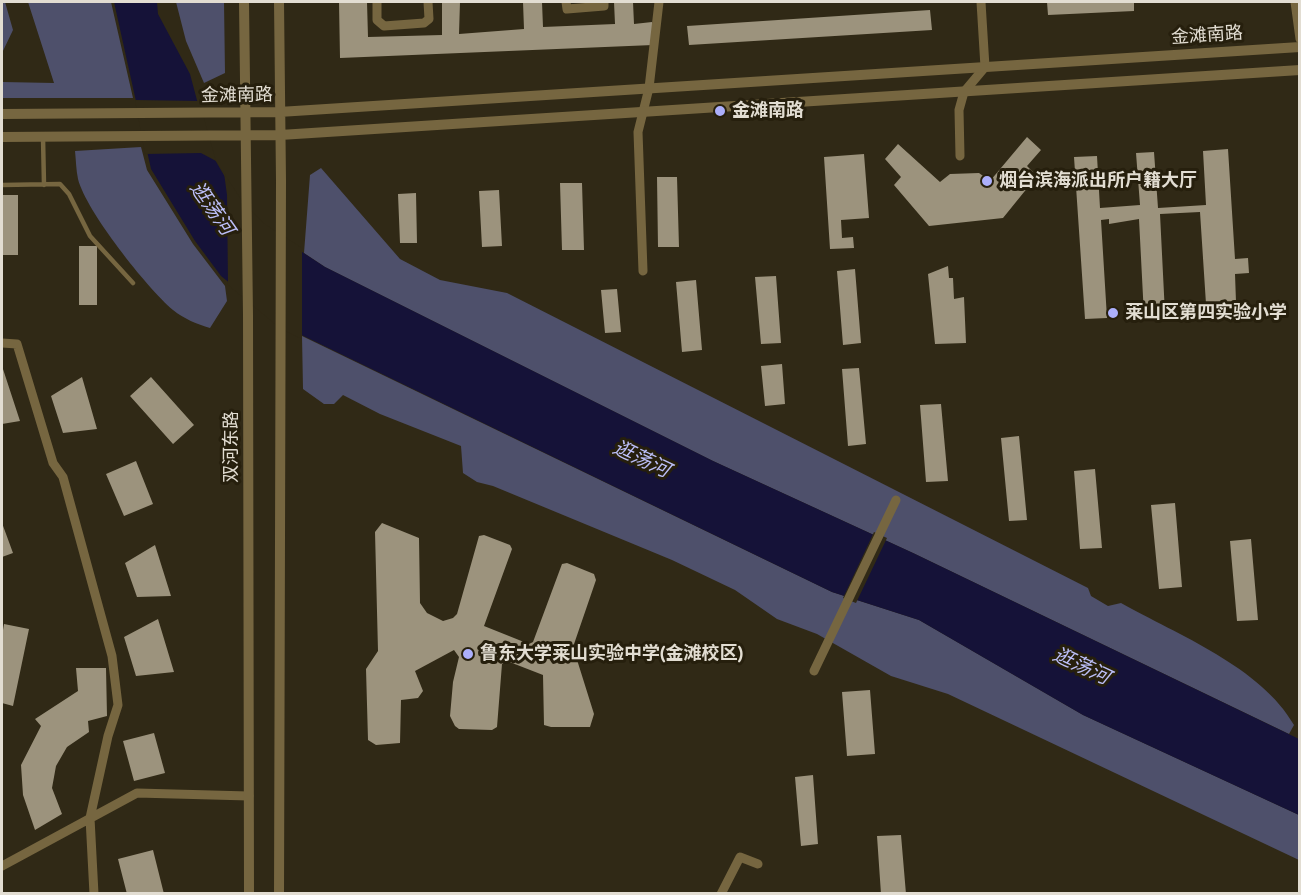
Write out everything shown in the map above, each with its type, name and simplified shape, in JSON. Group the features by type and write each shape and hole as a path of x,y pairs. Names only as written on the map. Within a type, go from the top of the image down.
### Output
{"street":[{"name":"双河东路","path":"244,2 248,315 249,894"},
{"path":"279,2 281,180 279,894"},
{"path":"377,2 377,20 384,26 424,23 429,19 428,2"},
{"path":"566,2 567,9 604,6 604,2"},
{"path":"643,270 638,132 649,88 659,2"},
{"path":"960,156 959,110 964,92 985,67 981,2"},
{"path":"1295,2 1299,39"},
{"name":"金滩南路","path":"2,114 279,112 1299,47"},
{"path":"2,137 280,135 1299,70"},
{"path":"2,344 17,344 53,463 63,477 112,656 118,705 108,736 90,819 94,894"},
{"path":"814,671 896,500"},
{"path":"2,866 137,793 249,796"},
{"path":"721,894 740,857 758,864"}],"lane":[{"path":"43,137 44,184"},
{"path":"2,185 60,184 69,194 90,236 134,283"}],"shaded area":[{"path":"2,2 5,2 13,30 2,53"},
{"path":"28,2 111,2 133,98 2,98 2,82 54,83"},
{"path":"176,2 224,2 225,73 204,83 186,41"},
{"path":"141,147 147,170 193,244 225,286 227,301 210,328 177,313 148,285 105,229 83,193 78,179 75,151"},
{"path":"321,168 400,259 440,280 507,293 1088,588 1091,596 1108,606 1121,603 1192,640 1240,669 1261,686 1279,704 1294,725 1289,734 913,553 713,461 325,267 304,253 310,175"},
{"path":"302,336 832,592 919,620 1083,715 1299,815 1299,860 948,694 891,676 817,634 777,619 735,590 672,560 493,486 477,482 463,473 461,446 380,414 343,395 334,404 324,404 303,389"}],"water":[{"name":"逛荡河","path":"114,2 157,2 158,14 190,74 211,153 242,206 264,227 325,267 713,461 913,553 1299,739 1299,815 1083,715 919,620 832,592 283,326 221,276 195,241 151,169"}],"pier":[{"path":"135,100 199,101 216,161 201,153 145,154"},
{"path":"224,173 244,204 266,225 302,248 302,339 281,329 228,285 227,195"},
{"path":"874,532 887,538 856,603 843,598"}],"building":[{"path":"339,2 367,2 368,37 442,35 442,2 460,2 459,34 524,29 523,2 542,2 543,27 615,24 614,2 633,2 634,24 652,22 653,45 340,58"},
{"path":"1047,2 1134,2 1134,11 1048,15"},
{"path":"930,10 932,30 689,45 687,26"},
{"name":"烟台滨海派出所户籍大厅","path":"1027,137 1041,150 1027,166 1037,176 1003,218 929,226 894,185 901,177 885,159 898,144 940,182 950,174 979,173 990,181"},
{"path":"1228,149 1235,259 1248,258 1249,273 1235,274 1236,302 1206,304 1200,212 1160,214 1165,314 1144,316 1139,219 1109,224 1109,219 1101,220 1107,318 1085,319 1074,157 1097,156 1100,208 1140,205 1136,153 1154,152 1158,208 1206,205 1203,151"},
{"path":"864,154 869,218 841,220 842,238 853,237 854,248 830,249 824,157"},
{"path":"657,177 677,177 679,247 658,247"},
{"path":"560,183 582,183 584,250 562,250"},
{"path":"499,190 502,246 482,247 479,191"},
{"path":"416,193 417,243 400,243 398,194"},
{"path":"2,195 18,195 18,255 2,255"},
{"path":"79,246 97,246 97,305 79,305"},
{"path":"948,266 949,278 953,278 954,299 964,297 966,343 935,344 928,274"},
{"path":"855,269 861,343 843,345 837,271"},
{"path":"776,276 781,343 761,344 755,277"},
{"path":"696,280 702,350 682,352 676,282"},
{"path":"617,289 621,332 605,333 601,290"},
{"path":"782,364 785,404 765,406 761,366"},
{"path":"2,366 20,421 2,424"},
{"path":"859,368 866,444 848,446 842,369"},
{"path":"82,377 97,429 63,433 51,396"},
{"path":"151,377 194,425 173,444 130,396"},
{"path":"941,404 948,481 926,482 920,405"},
{"path":"1019,436 1027,520 1009,521 1001,438"},
{"path":"136,461 153,504 124,516 106,474"},
{"path":"1095,469 1102,548 1080,549 1074,471"},
{"path":"1175,503 1182,587 1159,589 1151,505"},
{"path":"2,523 13,553 2,557"},
{"path":"382,523 419,538 420,603 427,613 443,621 457,614 479,536 484,535 510,545 512,549 484,626 529,644 533,642 562,564 567,563 594,574 596,580 573,647 594,714 590,727 544,725 543,675 507,661 502,664 497,727 492,730 459,729 450,716 453,682 459,657 454,650 415,671 423,691 418,698 401,700 400,743 376,745 368,740 366,669 378,651 375,532"},
{"path":"1251,539 1258,620 1237,621 1230,541"},
{"path":"155,545 171,596 137,597 125,563"},
{"path":"158,619 174,672 136,676 124,637"},
{"path":"4,624 29,629 13,706 2,703"},
{"path":"76,668 106,668 107,716 88,721 89,732 67,747 56,766 52,788 62,814 35,830 23,795 21,765 41,726 35,719 78,691"},
{"path":"870,690 875,754 847,756 842,692"},
{"path":"154,733 165,773 134,781 123,741"},
{"path":"813,775 818,844 801,846 795,777"},
{"path":"901,835 906,894 881,894 877,836"},
{"path":"153,850 164,894 127,894 118,859"}],"place":[{"name":"金滩南路","path":"720,111"},
{"name":"烟台滨海派出所户籍大厅","path":"987,181"},
{"name":"莱山区第四实验小学","path":"1113,313"},
{"name":"鲁东大学莱山实验中学(金滩校区)","path":"468,654"}]}
